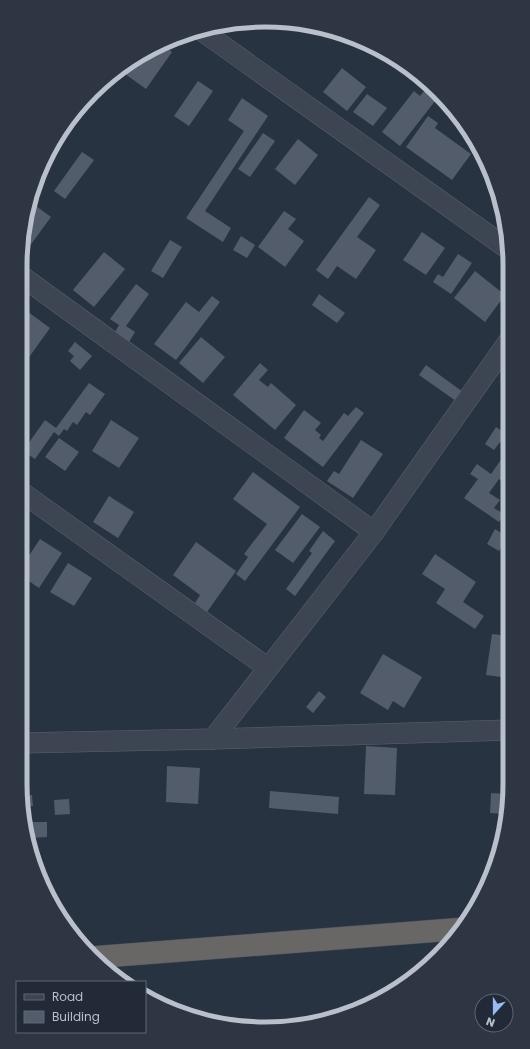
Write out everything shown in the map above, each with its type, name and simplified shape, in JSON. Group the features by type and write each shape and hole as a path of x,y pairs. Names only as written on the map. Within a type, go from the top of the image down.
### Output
{"highway":[{"path":"102,957 454,929"}],"street":[{"path":"207,34 502,245"},
{"path":"27,280 374,532"},
{"path":"213,739 374,532 503,349"},
{"path":"27,496 268,668"},
{"path":"27,743 503,730"}],"building":[{"path":"167,48 172,52 146,89 124,73"},
{"path":"342,68 366,87 347,111 323,92"},
{"path":"198,81 213,91 189,126 174,116"},
{"path":"425,89 436,100 400,146 382,132 414,91 420,96"},
{"path":"367,94 387,108 373,126 353,112"},
{"path":"242,98 268,116 205,211 231,228 223,242 186,218 244,131 228,120"},
{"path":"428,116 438,123 435,128 471,154 452,180 406,147"},
{"path":"263,133 275,141 250,177 238,169"},
{"path":"298,139 318,155 295,185 275,169"},
{"path":"82,152 94,160 65,199 54,191"},
{"path":"369,197 380,205 357,237 376,250 356,279 337,266 328,279 316,270"},
{"path":"36,206 51,217 28,248 29,234 34,209"},
{"path":"284,211 296,219 288,229 304,241 285,267 258,247"},
{"path":"422,232 445,248 426,275 403,260"},
{"path":"241,236 255,245 247,258 233,250"},
{"path":"170,240 182,247 163,278 151,271"},
{"path":"104,252 125,269 94,307 73,290"},
{"path":"458,254 472,263 451,294 433,282 438,274 443,277"},
{"path":"475,271 503,293 503,298 485,322 454,298"},
{"path":"136,284 149,294 126,326 135,332 129,342 115,332 119,325 110,319"},
{"path":"319,294 345,313 337,323 312,305"},
{"path":"212,296 220,302 176,360 154,344 186,302 199,312"},
{"path":"27,311 50,328 27,360"},
{"path":"201,337 225,357 203,383 179,363"},
{"path":"75,342 92,356 80,370 70,361 74,356 68,351"},
{"path":"260,363 268,370 259,380 268,387 271,383 296,405 275,430 233,395"},
{"path":"426,365 463,392 456,401 419,375"},
{"path":"89,383 105,394 90,415 86,412 77,425 73,422 67,431 64,429 59,436 54,432 35,459 27,454 27,445 45,420 56,428"},
{"path":"356,407 364,413 323,467 284,438 304,410 321,423 315,430 321,435 319,438 323,441 344,413 348,416"},
{"path":"111,420 139,438 119,468 92,451"},
{"path":"496,427 503,432 503,444 500,442 494,450 485,444"},
{"path":"59,438 79,452 65,471 45,457"},
{"path":"361,440 383,454 353,498 327,481 334,471 339,474"},
{"path":"503,457 503,481 499,479 489,493 500,500 494,508 503,513 499,522 464,498 478,479 470,474 477,464 491,474"},
{"path":"253,472 300,507 245,581 236,574 248,557 244,554 267,524 233,499"},
{"path":"109,496 134,512 118,538 93,522"},
{"path":"302,514 320,527 293,563 275,550"},
{"path":"495,529 503,534 503,545 499,551 487,544"},
{"path":"323,531 335,541 295,596 286,589 312,553 309,551"},
{"path":"40,539 62,553 39,588 27,580 27,558"},
{"path":"196,542 236,571 207,612 195,603 200,595 173,575"},
{"path":"435,554 476,582 463,602 484,616 475,629 436,603 445,589 422,574"},
{"path":"68,563 92,578 74,606 50,592"},
{"path":"492,634 503,635 503,677 486,675"},
{"path":"383,654 422,677 404,708 393,701 388,710 360,693"},
{"path":"319,691 326,697 313,713 306,707"},
{"path":"366,746 397,748 395,795 364,794"},
{"path":"167,766 200,768 198,804 166,802"},
{"path":"270,791 339,797 338,814 269,808"},
{"path":"491,793 502,794 501,814 490,813"},
{"path":"28,795 32,795 33,806 28,806"},
{"path":"69,799 70,814 55,815 54,800"},
{"path":"30,822 47,822 47,837 33,838"}]}
